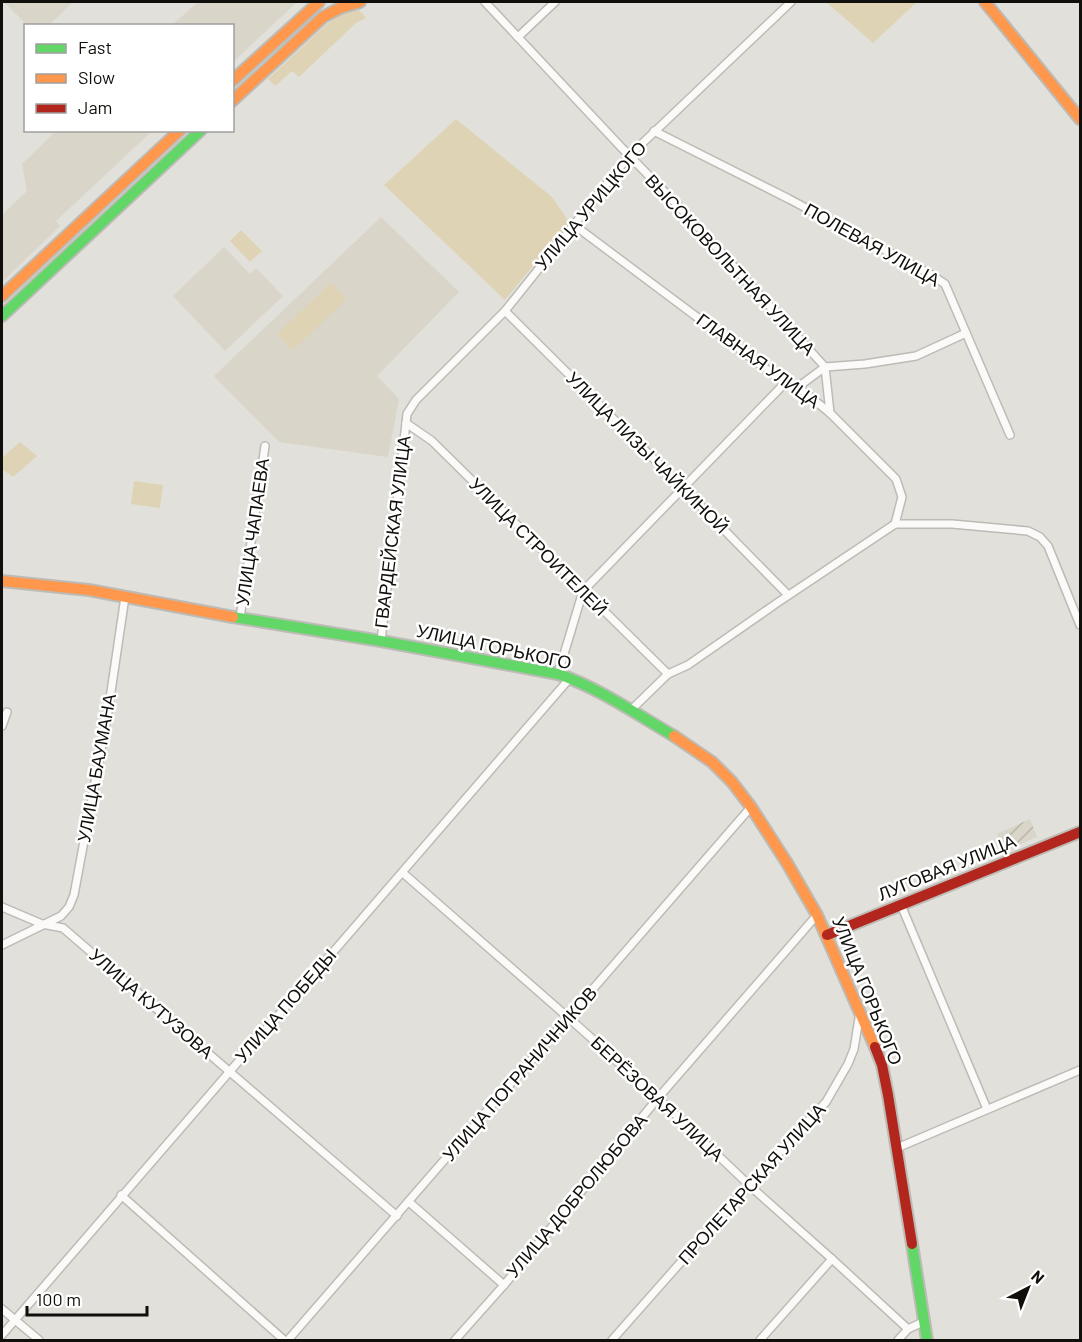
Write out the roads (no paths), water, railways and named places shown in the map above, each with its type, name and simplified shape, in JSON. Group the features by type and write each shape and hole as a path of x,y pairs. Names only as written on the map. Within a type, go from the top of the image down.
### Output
{"main road":[{"path":"234,79 319,2"},
{"path":"234,99 323,17 340,8 360,2"},
{"path":"985,2 1080,119"},
{"path":"2,296 178,132"},
{"path":"2,316 199,132"},
{"name":"УЛИЦА ГОРЬКОГО","path":"2,581 89,590 558,674 570,678 630,711 687,744 712,762 732,782 751,807 817,915 860,1009 882,1065 927,1341"},
{"name":"ЛУГОВАЯ УЛИЦА","path":"827,935 1080,832"}],"street":[{"path":"485,2 629,156"},
{"path":"518,37 555,2"},
{"name":"УЛИЦА УРИЦКОГО","path":"406,423 407,414 416,400 505,311 629,156 791,2"},
{"name":"ПОЛЕВАЯ УЛИЦА","path":"654,131 799,204 945,284 1010,435"},
{"name":"ВЫСОКОВОЛЬТНАЯ УЛИЦА","path":"629,156 687,215 825,367 830,413"},
{"name":"ГЛАВНАЯ УЛИЦА","path":"574,225 785,383 798,387 830,413 897,479 902,497 895,524"},
{"name":"УЛИЦА ЛИЗЫ ЧАЙКИНОЙ","path":"505,311 788,595"},
{"path":"798,387 825,367 865,364 916,356 966,333"},
{"path":"558,674 583,591 785,383"},
{"name":"УЛИЦА СТРОИТЕЛЕЙ","path":"406,423 432,441 668,674"},
{"name":"ГВАРДЕЙСКАЯ УЛИЦА","path":"381,641 406,423"},
{"name":"УЛИЦА ЧАПАЕВА","path":"240,618 265,446"},
{"path":"630,711 668,674 688,665 895,524 952,524 1028,531 1040,537 1048,546 1080,626"},
{"name":"УЛИЦА БАУМАНА","path":"2,945 61,916 69,907 74,895 108,712 125,597"},
{"name":"УЛИЦА ПОБЕДЫ","path":"2,1335 570,678"},
{"path":"2,726 7,712"},
{"name":"УЛИЦА ПОГРАНИЧНИКОВ","path":"288,1341 751,807"},
{"name":"БЕРЁЗОВАЯ УЛИЦА","path":"403,873 658,1098 749,1185 908,1329"},
{"path":"901,905 987,1109"},
{"name":"УЛИЦА КУТУЗОВА","path":"2,908 42,924 63,928 397,1216"},
{"name":"УЛИЦА ДОБРОЛЮБОВА","path":"455,1341 658,1098 817,915"},
{"name":"ПРОЛЕТАРСКАЯ УЛИЦА","path":"612,1341 749,1185 826,1102 854,1049 860,1009"},
{"path":"897,1148 1080,1070"},
{"path":"121,1195 284,1341"},
{"path":"409,1202 504,1285"},
{"path":"760,1341 832,1258"},
{"path":"2,1309 39,1341"},
{"path":"898,1341 908,1329 923,1322"}]}
